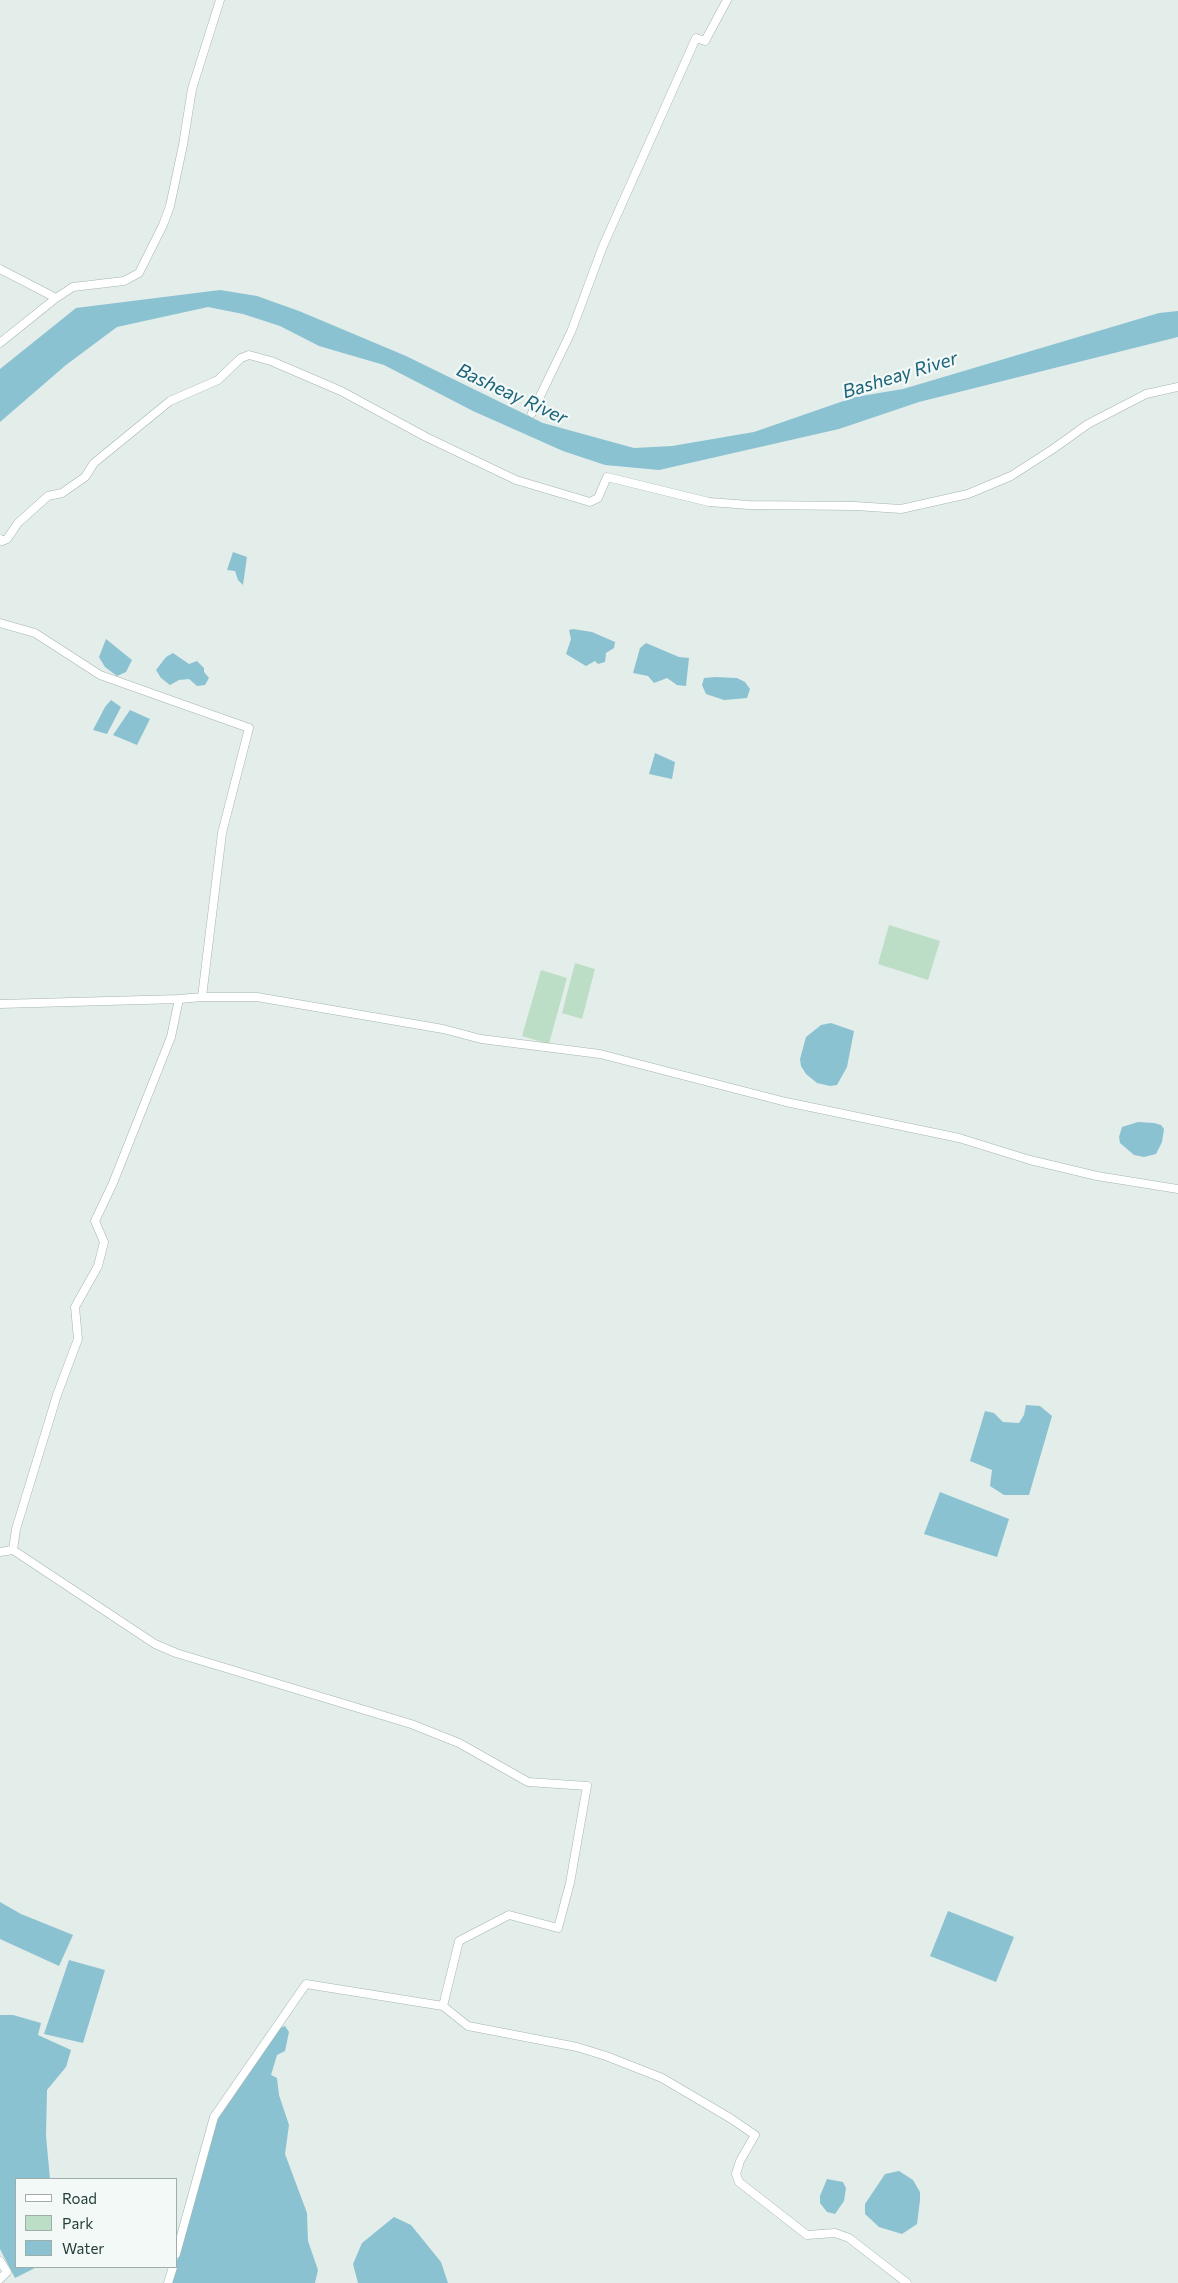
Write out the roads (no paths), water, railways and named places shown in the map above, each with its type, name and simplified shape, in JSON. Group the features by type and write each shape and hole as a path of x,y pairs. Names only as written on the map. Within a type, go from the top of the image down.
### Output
{"street":[{"path":"0,343 56,298 73,287 124,281 139,273 163,225 170,206 183,145 192,89 206,37 220,0"},
{"path":"532,413 571,332 603,246 696,38 705,41 727,0"},
{"path":"0,268 56,298"},
{"path":"0,539 2,541 7,539 18,523 48,496 62,493 85,477 94,463 170,401 218,380 241,358 249,356 265,358 341,392 426,437 516,480 590,502 598,498 606,477 709,502 749,505 855,506 901,509 968,494 1011,476 1054,449 1088,424 1146,394 1178,387"},
{"path":"0,623 35,633 100,675 249,728 222,833 202,996"},
{"path":"0,1004 179,999 202,996 257,997 390,1019 489,1041 600,1054 786,1102 959,1138 1030,1160 1078,1171 1178,1189"},
{"path":"13,1550 19,1519 57,1395 78,1339 74,1308 98,1266 104,1242 95,1221 113,1183 171,1037 179,999"},
{"path":"0,1552 13,1550 155,1644 176,1653 411,1724 459,1743 528,1782 587,1786 570,1883 558,1928 509,1915 459,1941 443,2006"},
{"path":"178,2247 214,2117 306,1984 443,2006 468,2026 577,2047 662,2078 755,2135 740,2161 736,2174 739,2182 807,2235 835,2233 849,2238 907,2283"},
{"path":"0,2261 7,2272 0,2279"},
{"path":"168,2283 173,2268"}],"water":[{"path":"220,290 257,296 299,311 406,356 543,423 634,448 672,446 754,432 855,397 903,389 1159,313 1178,311 1178,337 919,402 839,429 659,470 605,465 563,451 473,411 384,365 319,346 280,326 243,314 208,307 117,327 66,365 0,422 0,369 76,308"},
{"path":"233,552 247,557 243,585 238,580 235,571 227,570"},
{"path":"569,630 592,632 615,642 614,648 606,653 605,662 598,664 595,661 586,666 566,654 571,639"},
{"path":"106,639 132,660 126,672 117,676 105,667 99,657"},
{"path":"646,643 679,657 689,658 686,686 677,685 667,678 654,683 648,676 633,673 640,648"},
{"path":"173,653 189,664 197,661 204,668 204,672 209,678 205,685 197,686 189,679 179,680 170,685 161,678 156,670 166,657"},
{"path":"704,678 737,678 745,682 750,689 747,698 724,700 706,694 702,685"},
{"path":"111,700 121,707 107,734 93,730 105,707"},
{"path":"130,710 150,719 137,745 113,735"},
{"path":"655,753 675,762 672,779 649,774"},
{"path":"831,1023 854,1031 847,1067 837,1085 830,1086 817,1083 806,1074 801,1066 800,1059 806,1037 821,1025"},
{"path":"1138,1122 1154,1123 1161,1125 1164,1129 1162,1142 1156,1154 1144,1157 1134,1155 1120,1143 1119,1137 1122,1127"},
{"path":"1026,1405 1040,1406 1052,1416 1029,1495 1004,1495 990,1486 992,1470 970,1461 985,1411 994,1413 1003,1422 1019,1423 1024,1415"},
{"path":"940,1492 1009,1519 997,1557 924,1534"},
{"path":"0,1902 21,1914 73,1935 59,1966 0,1939"},
{"path":"948,1911 1014,1937 996,1982 930,1956"},
{"path":"69,1960 105,1970 83,2043 44,2034"},
{"path":"0,2015 13,2015 41,2023 38,2035 71,2050 66,2067 47,2090 46,2136 50,2178 15,2178 15,2268 35,2268 15,2278 0,2249"},
{"path":"285,2026 289,2032 285,2051 277,2055 271,2075 277,2078 279,2095 289,2125 285,2154 307,2213 308,2241 318,2270 315,2283 171,2283 175,2268 178,2268 178,2257 215,2121 277,2029"},
{"path":"899,2171 913,2180 920,2192 917,2224 902,2234 879,2227 865,2214 865,2204 885,2174"},
{"path":"827,2179 843,2182 846,2188 844,2201 835,2214 827,2212 820,2203 820,2196"},
{"path":"394,2217 411,2225 441,2262 448,2283 358,2283 353,2264 362,2243"}],"water label":[{"name":"Basheay River","path":"900,375"},
{"name":"Basheay River","path":"512,394"}]}
